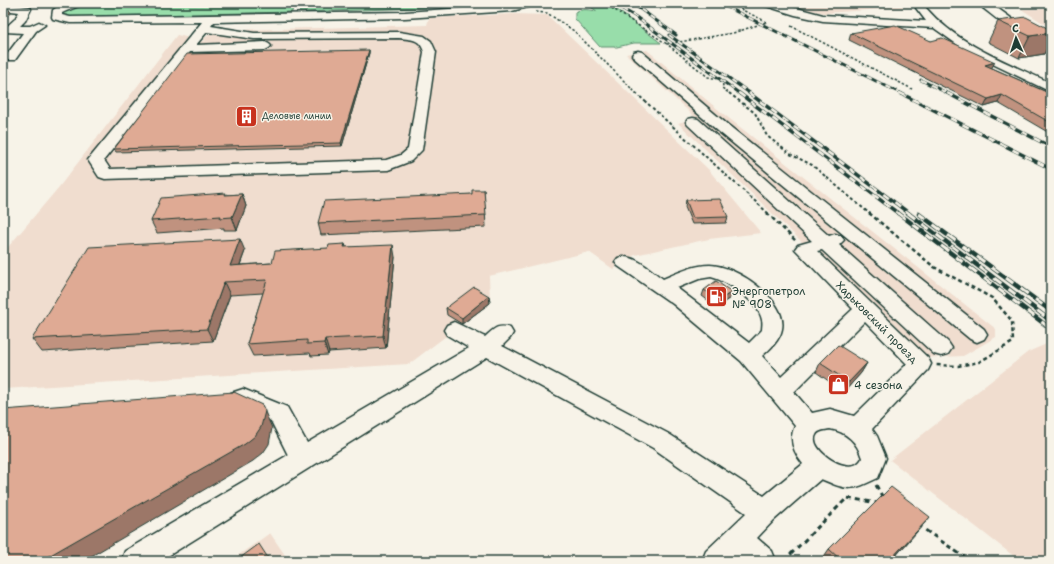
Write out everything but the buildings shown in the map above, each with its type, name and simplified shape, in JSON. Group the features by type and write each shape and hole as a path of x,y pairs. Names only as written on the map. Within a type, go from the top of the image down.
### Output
{"street":[{"path":"47,16 51,3"},
{"path":"11,57 32,29 47,16 64,7 78,3"},
{"path":"767,3 799,13 823,18 935,25"},
{"path":"922,3 922,10 935,25 972,48 1051,88"},
{"path":"989,3 987,6 1010,24 1038,42 1051,47"},
{"path":"3,7 26,9 20,21 9,30 32,29"},
{"path":"47,16 54,24 208,23 532,8"},
{"path":"399,35 405,15"},
{"path":"208,23 224,31 254,36 284,37 399,35 420,38 427,43 430,52 415,150 406,158 388,164 105,174 96,160 208,23"},
{"path":"186,49 278,46 284,37"},
{"path":"638,54 722,128 977,334"},
{"path":"693,122 941,348"},
{"path":"804,249 854,235"},
{"name":"Харьковский проезд","path":"804,249 920,364 857,430"},
{"path":"624,262 680,299 748,355 808,425"},
{"path":"661,286 711,271 732,278 745,287 760,300 771,314 772,330 765,341 748,355"},
{"path":"780,392 865,309"},
{"path":"454,330 495,340 661,441 765,511"},
{"path":"135,561 495,340"},
{"path":"220,400 243,398 279,414 303,459"},
{"path":"830,419 844,422 857,430 869,443 874,458 869,470 855,477 837,475 819,466 809,456 803,444 803,433 808,425 818,420 830,419"},
{"path":"716,561 765,511 819,466"},
{"path":"738,538 762,561"}],"path":[{"path":"604,3 667,44 708,77 719,79 723,85 722,88 755,113 767,136 790,154 812,165 934,267 992,298 1012,321 1013,342 979,362 958,366 920,364"},
{"path":"667,44 733,33 767,22 728,3"},
{"path":"532,8 547,13 574,31 620,78 689,144 761,207 804,249"},
{"path":"791,26 912,89"},
{"path":"784,561 847,498 880,503"},
{"path":"912,521 970,561"}],"shaded area":[{"path":"783,3 906,3 910,7 825,13 792,7"},
{"path":"1021,9 1051,9 1051,28"},
{"path":"513,14 547,15 708,169 761,233 709,239 635,255 613,269 589,252 489,276 490,303 409,364 3,389 3,253 59,187 177,35 203,41 206,40 202,39 213,33 218,34 229,29 427,25 429,18"},
{"path":"647,50 721,112 996,329 996,337 963,356 923,358 678,123 696,118 626,54"},
{"path":"1051,342 1051,561 1020,561 890,460 1028,352"},
{"path":"270,533 289,561 230,561"}],"green space":[{"path":"82,3 213,5 293,4 292,12 63,17 60,11"},
{"path":"307,3 520,3 511,5 299,12"},
{"path":"584,3 608,3 661,43 634,43 617,47 600,47 575,19 575,12 581,10 597,11"}],"railway":[{"path":"613,3 636,17 740,94"},
{"path":"632,3 676,35"},
{"path":"719,3 901,93"},
{"path":"669,35 751,94"},
{"path":"921,80 947,93"},
{"path":"739,93 899,214"},
{"path":"749,93 910,214"},
{"path":"901,93 1051,169"},
{"path":"947,93 1051,147"},
{"path":"898,213 1051,329"},
{"path":"908,213 1051,321"},
{"path":"919,214 1051,311"}],"place":[{"name":"Деловые линии","path":"247,116"},
{"name":"Энергопетрол № 908","path":"716,297"},
{"name":"4 сезона","path":"839,385"}]}
